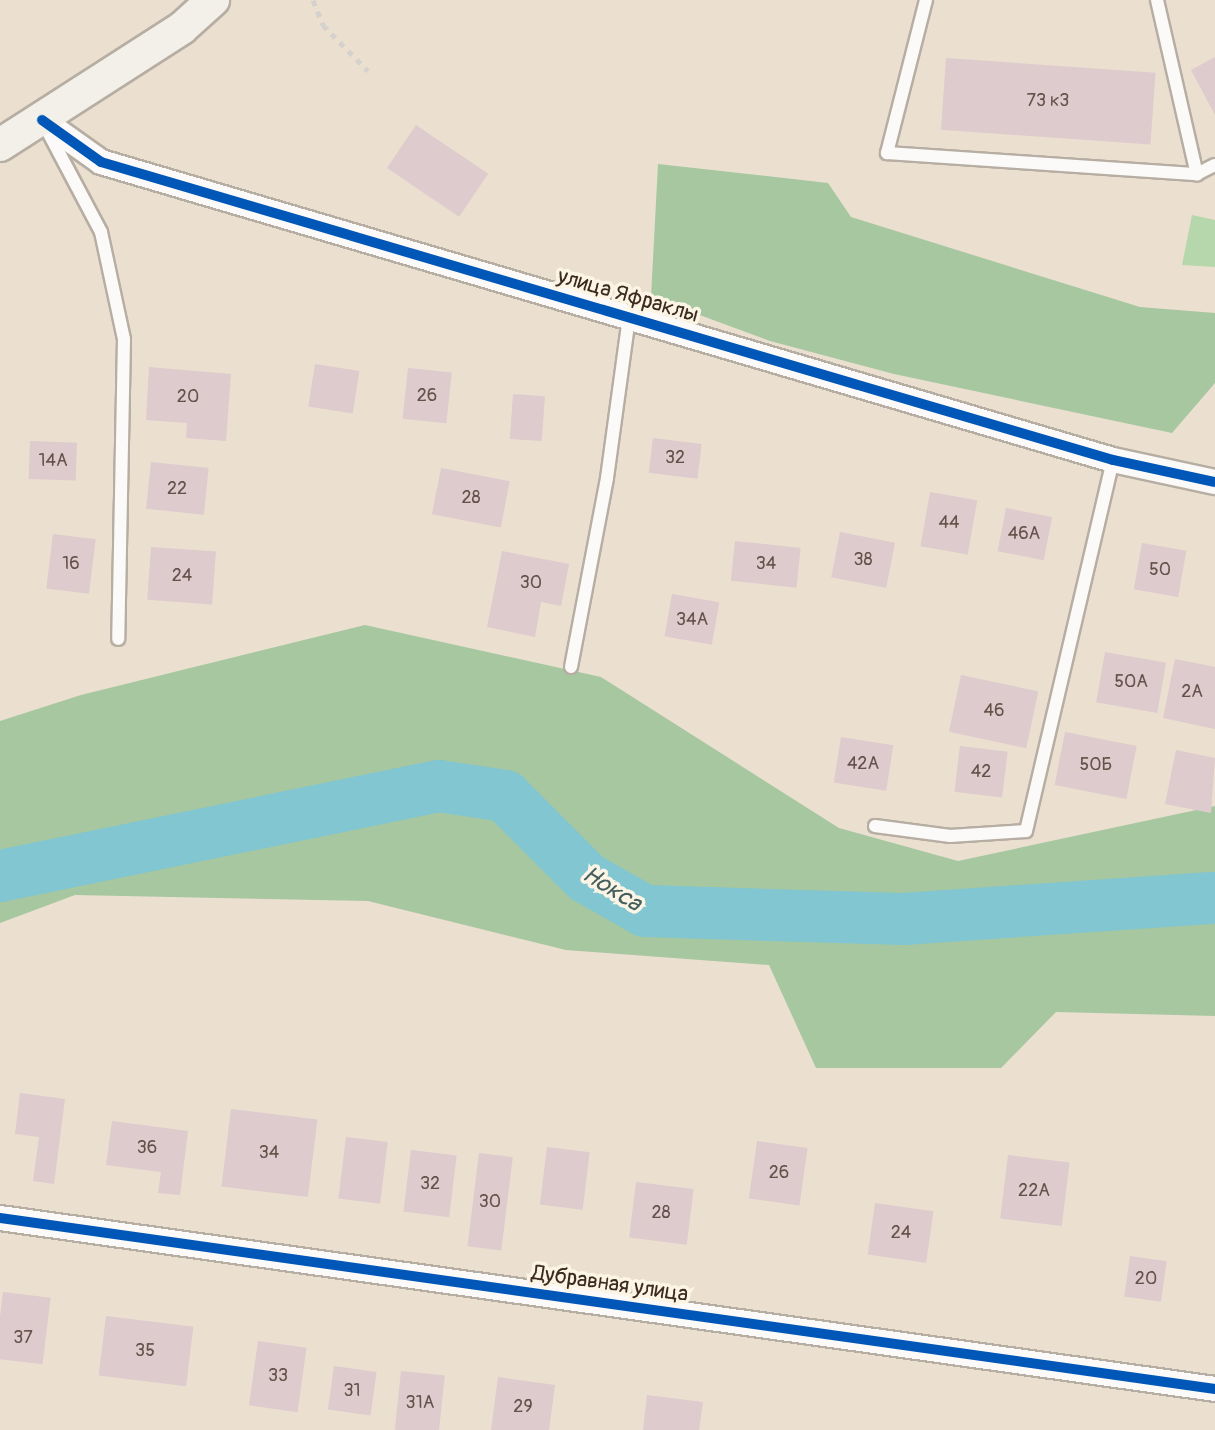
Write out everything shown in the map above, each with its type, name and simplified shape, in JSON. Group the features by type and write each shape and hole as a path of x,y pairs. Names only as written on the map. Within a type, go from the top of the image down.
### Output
{"street":[{"path":"0,145 182,28 207,2"},
{"name":"улица Яфраклы","path":"42,120 101,162 1113,460 1215,482"},
{"name":"Дубравная улица","path":"0,1218 1215,1389"}],"lane":[{"path":"926,0 887,153 1197,174 1215,165"},
{"path":"1157,0 1197,174"},
{"path":"42,120 101,232 124,339 118,639"},
{"path":"571,667 607,478 629,317"},
{"path":"875,826 950,836 1026,831 1113,460"}],"path":[{"path":"313,0 323,25 368,71"}],"green space":[{"path":"658,164 828,183 851,217 1140,307 1215,313 1215,383 1172,433 894,374 770,341 651,297"},
{"path":"1192,215 1215,220 1215,267 1182,265"},
{"path":"365,625 601,677 839,828 958,861 1215,806 1215,1016 1056,1012 1001,1068 816,1068 769,965 566,950 368,901 75,895 0,923 0,721 81,695"}],"building":[{"path":"1215,57 1215,115 1191,70"},
{"path":"946,58 1155,73 1150,144 941,130"},
{"path":"416,125 488,174 459,217 387,168"},
{"path":"315,364 359,371 353,414 308,406"},
{"path":"149,367 231,374 226,441 186,438 187,423 146,420"},
{"path":"408,368 452,373 446,423 403,419"},
{"path":"513,394 545,396 542,441 510,439"},
{"path":"653,438 702,444 697,479 649,473"},
{"path":"30,441 77,443 76,481 29,479"},
{"path":"151,462 209,468 204,515 146,509"},
{"path":"441,468 510,481 501,527 432,514"},
{"path":"930,492 977,500 968,554 920,546"},
{"path":"1006,508 1052,517 1044,560 998,551"},
{"path":"840,532 895,543 886,588 831,577"},
{"path":"53,534 96,539 89,594 46,589"},
{"path":"735,541 801,548 796,588 731,581"},
{"path":"1142,543 1186,551 1178,597 1134,589"},
{"path":"151,547 216,552 212,604 147,600"},
{"path":"502,551 569,564 561,606 541,602 535,637 487,627"},
{"path":"672,594 719,602 712,645 665,636"},
{"path":"1105,652 1166,663 1157,713 1096,702"},
{"path":"1175,659 1215,667 1215,729 1163,718"},
{"path":"961,675 1038,691 1026,748 949,732"},
{"path":"1065,732 1137,746 1126,799 1055,785"},
{"path":"841,737 893,745 886,791 834,782"},
{"path":"960,746 1008,752 1002,798 954,792"},
{"path":"1176,750 1215,758 1211,813 1165,804"},
{"path":"20,1093 65,1099 54,1184 33,1181 39,1137 15,1134"},
{"path":"231,1109 317,1120 308,1197 221,1186"},
{"path":"112,1121 188,1131 180,1195 158,1193 161,1172 106,1165"},
{"path":"346,1137 388,1142 380,1204 338,1199"},
{"path":"757,1141 808,1148 799,1206 749,1198"},
{"path":"547,1147 590,1152 583,1210 540,1205"},
{"path":"411,1150 457,1156 449,1217 403,1212"},
{"path":"479,1153 513,1157 501,1250 468,1246"},
{"path":"1008,1155 1070,1163 1062,1226 1000,1219"},
{"path":"636,1182 694,1189 687,1245 629,1238"},
{"path":"875,1203 933,1211 926,1263 868,1254"},
{"path":"1130,1256 1167,1261 1161,1302 1124,1297"},
{"path":"3,1292 51,1298 42,1364 0,1359"},
{"path":"106,1316 193,1327 186,1386 99,1376"},
{"path":"258,1341 307,1348 297,1412 249,1405"},
{"path":"334,1366 377,1372 370,1416 328,1410"},
{"path":"401,1371 445,1376 439,1430 395,1430"},
{"path":"498,1377 555,1385 549,1430 491,1430"},
{"path":"647,1395 703,1402 699,1430 643,1430"}],"waterway":[{"name":"Нокса","path":"0,876 439,786 505,796 587,878 645,911 903,919 1215,898"}],"cycle path":[{"path":"42,120 101,162 1113,460 1215,482"},
{"path":"0,1218 1215,1389"}]}
